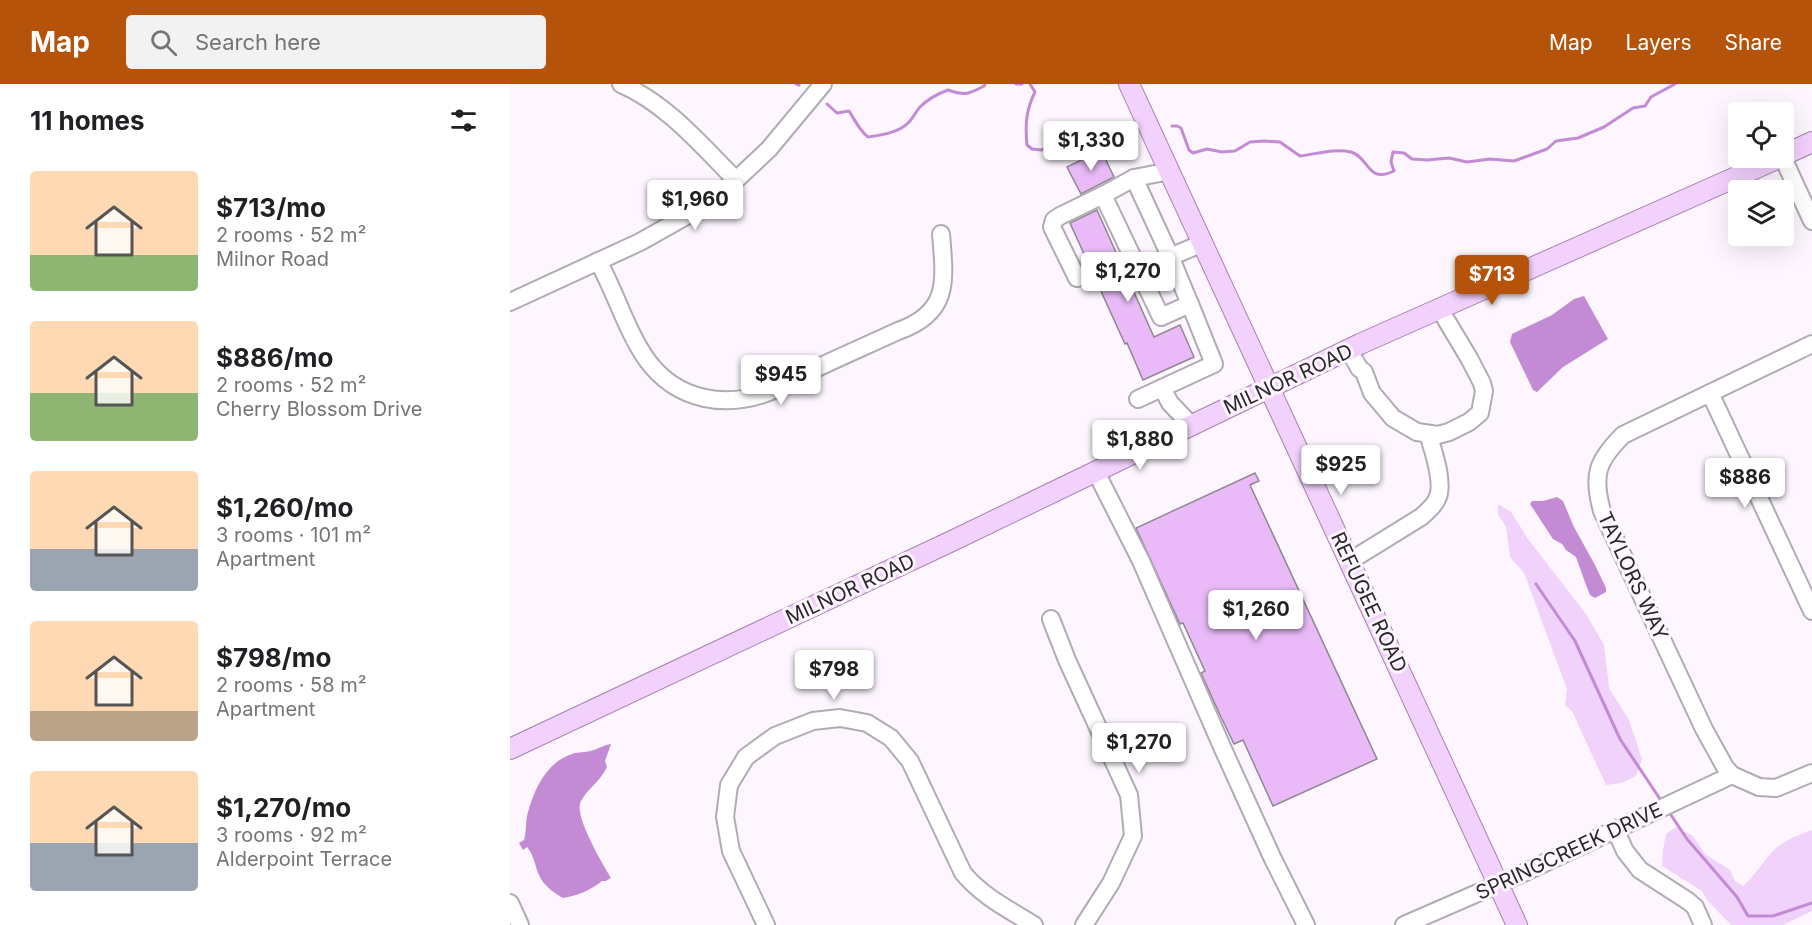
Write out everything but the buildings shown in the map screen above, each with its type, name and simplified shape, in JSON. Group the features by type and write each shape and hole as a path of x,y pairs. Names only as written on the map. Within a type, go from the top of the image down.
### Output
{"main road":[{"name":"REFUGEE ROAD","path":"1129,84 1517,925"},
{"path":"1794,151 1812,142"},
{"name":"MILNOR ROAD","path":"510,749 1096,472 1354,347 1756,168"}],"street":[{"path":"621,84 649,99 665,111 736,180"},
{"path":"510,302 598,261 704,206 769,149 823,84"},
{"path":"1788,168 1812,221"},
{"path":"1077,278 1052,227 1054,220 1134,178 1170,171"},
{"path":"1134,178 1170,256 1214,364 1166,395 1138,399"},
{"path":"1103,195 1161,317 1190,304"},
{"path":"598,261 642,353 657,372 669,383 697,397 717,400 744,399 774,390 912,326 925,317 935,307 942,294 944,279 941,234"},
{"path":"1138,270 1203,243"},
{"path":"1354,347 1359,368 1364,372 1372,393 1394,418 1417,432 1438,435 1449,432 1469,422 1480,412 1484,391 1469,357 1439,309"},
{"name":"TAYLORS WAY","path":"1732,775 1725,767 1704,729 1602,511 1596,491 1598,477 1602,460 1623,435 1812,344"},
{"path":"1710,393 1812,611"},
{"path":"1166,395 1191,425"},
{"path":"1166,395 1167,437"},
{"path":"1350,561 1421,517 1438,498 1436,465 1428,434"},
{"path":"1096,472 1141,561 1228,760 1306,925"},
{"path":"1051,620 1067,660 1130,795 1133,836 1111,883 1084,925"},
{"path":"766,925 731,851 724,818 729,785 746,757 775,736 813,721 840,718 867,723 891,738 910,762 963,873 987,897 1034,925"},
{"path":"1732,775 1760,787 1776,788 1812,773"},
{"name":"SPRINGCREEK DRIVE","path":"1404,925 1616,831 1732,775"},
{"path":"1616,831 1625,851 1640,870 1695,907 1703,925"},
{"path":"510,903 520,925"}],"shaded area":[{"path":"1584,296 1608,339 1563,367 1537,392 1533,390 1510,342 1512,334 1552,315 1574,299"},
{"path":"1557,497 1563,501 1606,588 1606,592 1595,598 1590,595 1576,557 1553,539 1530,504 1532,501"},
{"path":"1498,504 1511,512 1528,539 1586,614 1604,645 1609,688 1629,720 1642,759 1636,776 1621,783 1606,785 1572,711 1565,705 1567,689 1524,573 1510,557 1506,527 1498,514"},
{"path":"611,744 605,761 607,767 584,796 580,808 590,840 611,878 584,892 563,898 550,890 543,882 530,851 527,847 523,850 519,843 524,840 531,803 544,776 557,762 575,753 592,751"},
{"path":"1676,827 1693,836 1705,854 1730,870 1735,881 1743,886 1778,846 1812,830 1812,911 1783,925 1731,925 1707,900 1702,891 1662,866 1666,834"}],"waterway":[{"path":"827,104 837,113 849,111 868,137 889,133 904,126 923,104 940,93 948,90 967,93 985,84"},
{"path":"1016,84 1022,84"},
{"path":"1030,84 1035,92 1028,111 1026,131 1027,145 1032,149 1041,150 1108,129 1131,129"},
{"path":"1172,126 1181,128 1189,150 1193,153 1207,149 1222,152 1235,151 1250,142 1280,142 1300,156 1332,151 1351,152 1362,159 1374,172 1385,174 1394,171 1391,162 1393,152 1404,153 1412,159 1449,158 1467,162 1490,159 1514,161 1547,149 1556,141 1578,138 1604,127 1633,108 1645,106 1651,97 1675,84"},
{"path":"1536,584 1575,641 1620,739 1662,802"},
{"path":"1669,812 1687,839 1737,897 1748,916 1773,916 1812,903"}]}
